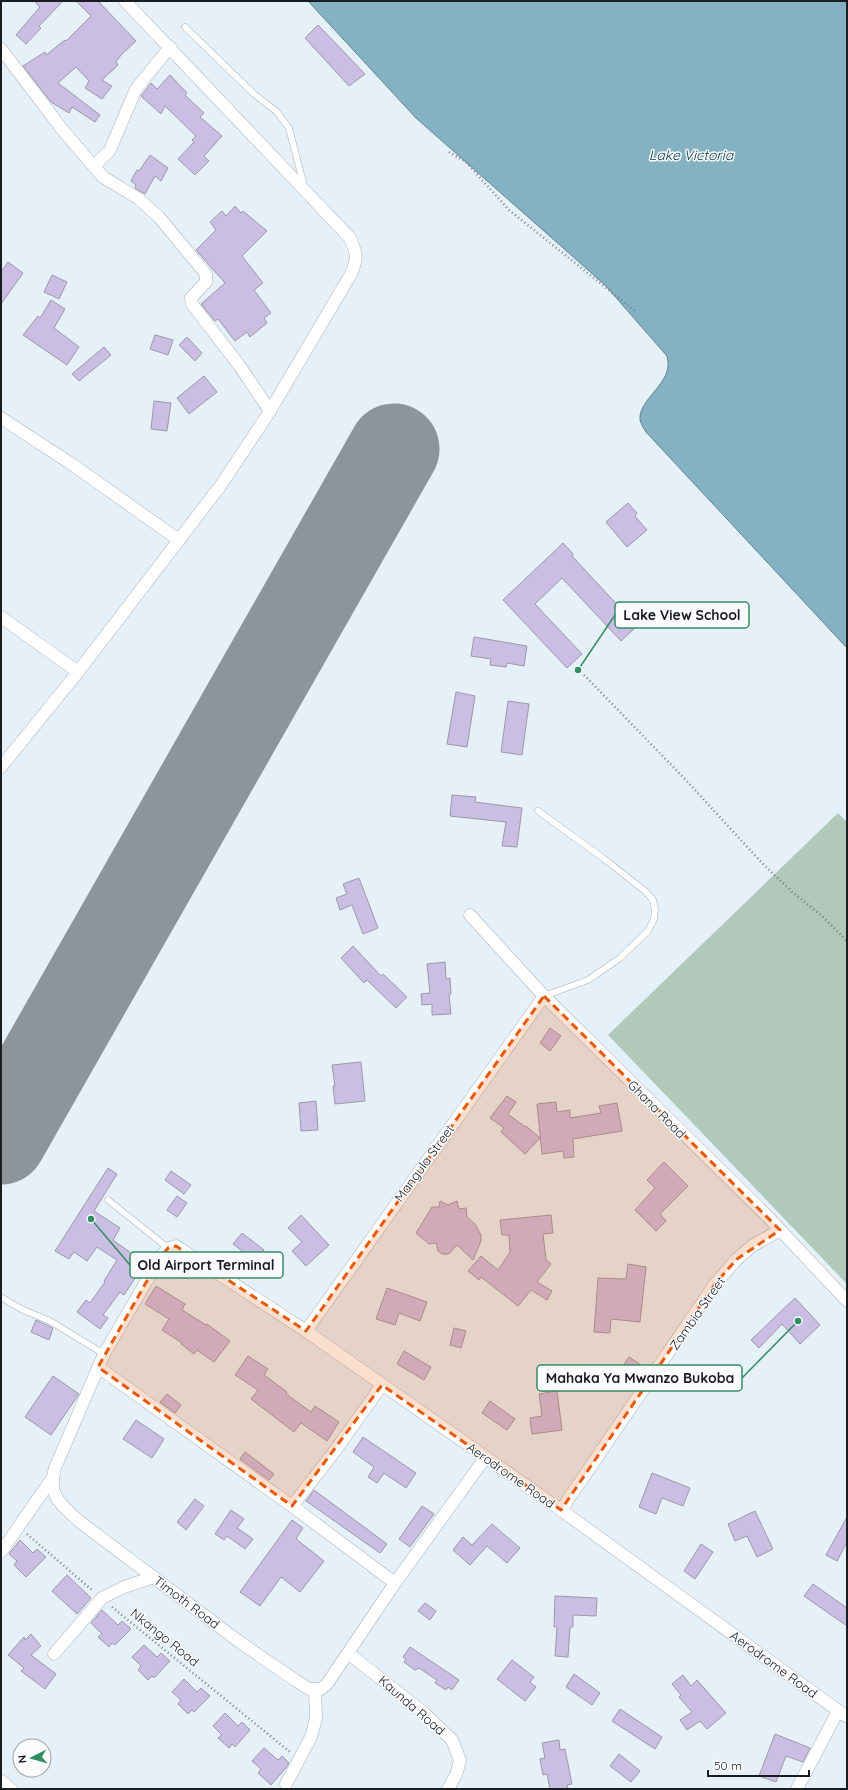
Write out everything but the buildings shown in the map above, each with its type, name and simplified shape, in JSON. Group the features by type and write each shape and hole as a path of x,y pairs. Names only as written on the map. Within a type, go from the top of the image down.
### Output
{"street":[{"path":"1,767 78,672 221,485 270,411 351,274 356,262 357,252 350,238 124,1"},
{"path":"94,166 110,150 136,89 170,48"},
{"path":"1,49 65,133 103,177 139,199 159,217 206,274 206,282 191,298 192,304 239,365 270,411"},
{"path":"1,418 70,463 179,540"},
{"path":"1,617 78,672"},
{"name":"Ghana Road","path":"470,915 544,996 780,1230 847,1301"},
{"name":"Mangula Street","path":"306,1331 544,996"},
{"name":"Zambia Street","path":"561,1510 715,1284 747,1250 780,1230"},
{"name":"Aerodrome Road","path":"168,1248 176,1246 306,1331 561,1510 842,1714"},
{"path":"1,1552 51,1480 104,1354 168,1248"},
{"path":"98,1367 292,1506 395,1583"},
{"path":"292,1506 332,1455 382,1385"},
{"path":"286,1784 311,1737 316,1718 315,1689 321,1689 327,1684 395,1583 485,1458"},
{"name":"Timoth Road","path":"51,1480 54,1495 80,1522 241,1643 309,1689 315,1689"},
{"path":"54,1654 102,1598 124,1587 154,1577"},
{"name":"Kaunda Road","path":"348,1653 423,1712 452,1740 460,1760 456,1775 448,1789"},
{"path":"797,1789 842,1714"},
{"path":"1,1781 11,1789"}],"lane":[{"path":"185,27 254,94 277,112 289,128 305,190"},
{"path":"538,811 603,858 645,891 653,900 655,909 654,919 648,931 620,958 588,980 544,996"},
{"path":"108,1200 168,1248"},
{"path":"1,1297 21,1309 50,1321 104,1354"}],"path":[{"path":"449,152 466,162 509,210 635,311"},
{"path":"584,675 683,777 762,864 791,891 822,916 847,941"},
{"name":"Nkango Road","path":"19,1527 102,1598 299,1760"}],"highlighted area":[{"path":"544,996 780,1230 737,1259 715,1284 561,1510 382,1385 292,1506 98,1367 160,1258 168,1248 176,1246 306,1331"}],"green space":[{"path":"838,813 847,822 847,1284 608,1035"}],"water":[{"name":"Lake Victoria","path":"308,1 847,1 847,648 644,429 640,420 641,412 644,405 666,374 668,366 667,356 605,285 416,118"}],"runway":[{"path":"1,1139 394,449"}],"place":[{"name":"Lake View School","path":"578,670"},
{"name":"Old Airport Terminal","path":"91,1219"},
{"name":"Mahaka Ya Mwanzo Bukoba","path":"798,1321"}]}
